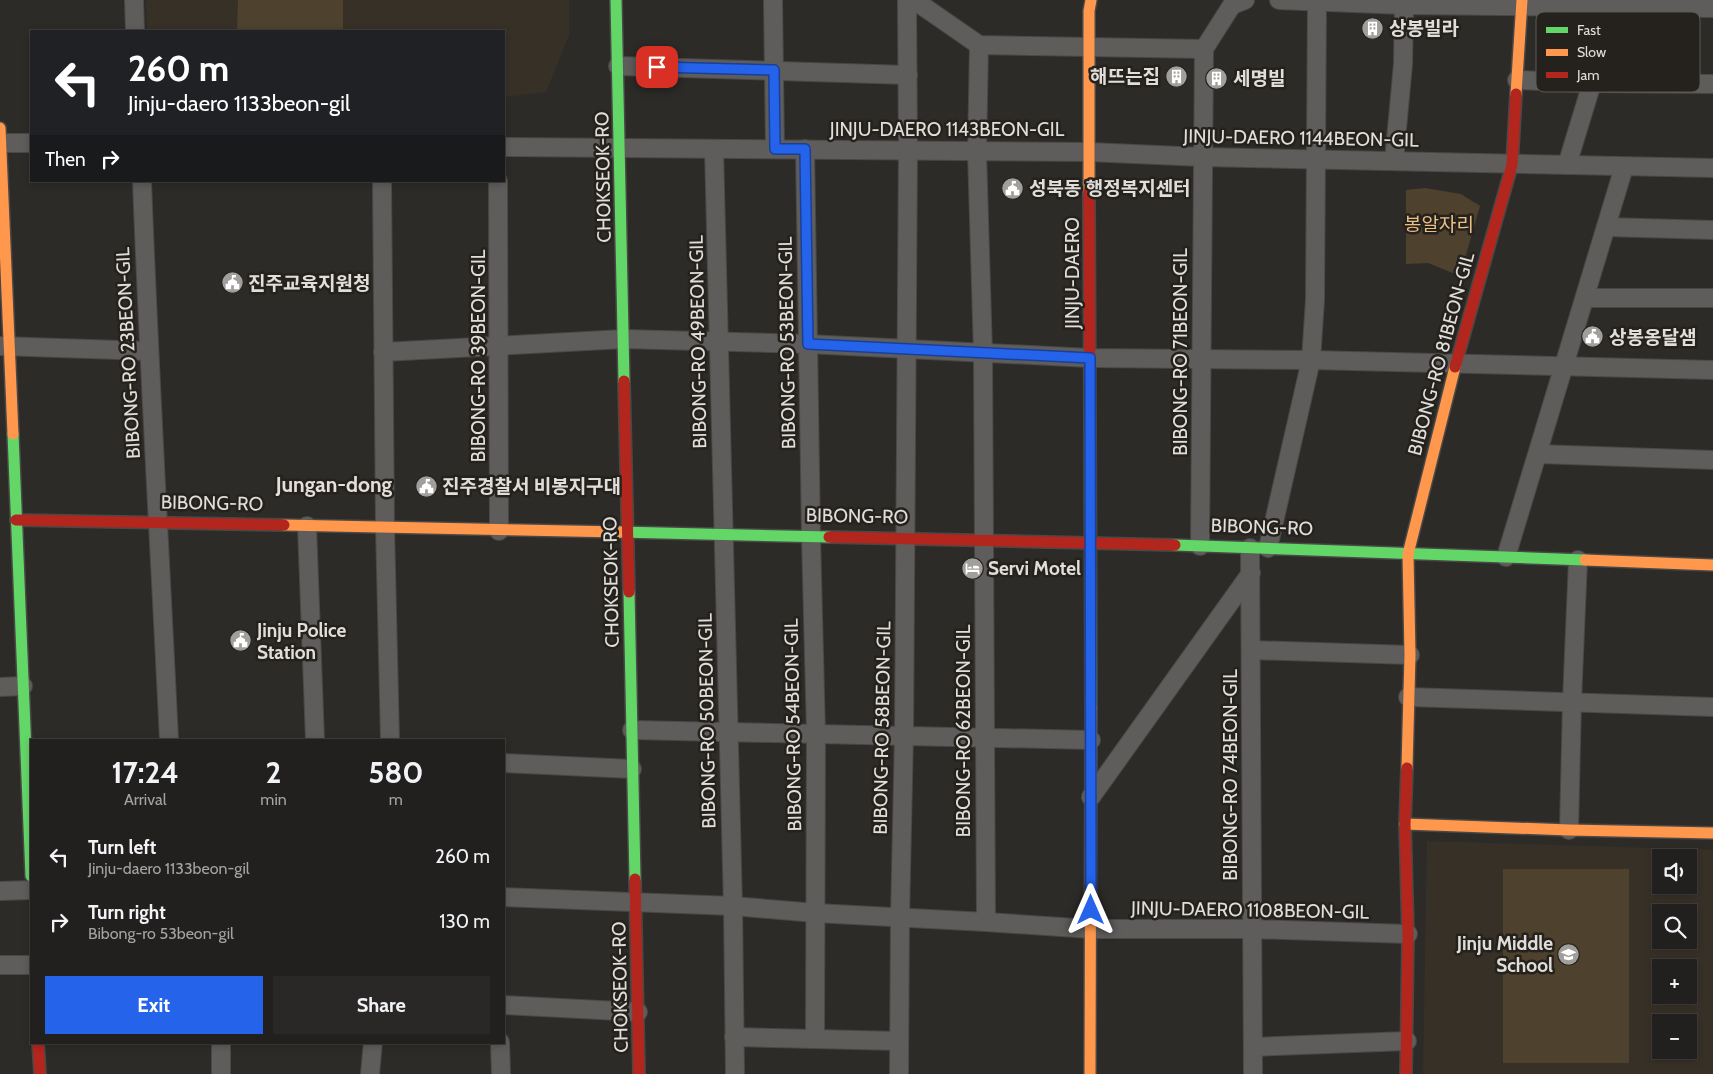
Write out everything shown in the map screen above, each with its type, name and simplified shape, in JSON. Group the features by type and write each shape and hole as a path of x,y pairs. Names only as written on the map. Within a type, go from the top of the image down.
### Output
{"street":[{"path":"134,0 136,30"},
{"name":"CHOKSEOK-RO","path":"616,0 639,1074"},
{"path":"773,0 775,149"},
{"name":"BIBONG-RO 58BEON-GIL","path":"899,1074 906,538 907,0"},
{"path":"914,0 979,44 1204,49 1232,5 1245,0"},
{"path":"1279,0 1404,5 1522,2 1618,3 1713,8"},
{"name":"BIBONG-RO 74BEON-GIL","path":"1252,1074 1251,573 1311,360 1315,300 1317,1"},
{"name":"BIBONG-RO 81BEON-GIL","path":"1406,1074 1408,934 1405,824 1410,655 1408,554 1454,365 1512,165 1522,2"},
{"name":"JINJU-DAERO","path":"1088,4 1091,740 1090,1074"},
{"path":"1394,161 1403,64 1404,5"},
{"name":"BIBONG-RO 62BEON-GIL","path":"979,44 977,152 983,353 986,922"},
{"name":"BIBONG-RO 71BEON-GIL","path":"1200,546 1204,49"},
{"path":"618,66 908,75"},
{"path":"1517,80 1536,81"},
{"path":"1700,84 1713,84"},
{"path":"1567,165 1589,92"},
{"path":"0,128 8,520 29,746 30,811"},
{"path":"0,143 30,143"},
{"name":"JINJU-DAERO 1143BEON-GIL","path":"505,147 1089,152"},
{"name":"BIBONG-RO 49BEON-GIL","path":"714,149 724,534"},
{"name":"BIBONG-RO 53BEON-GIL","path":"805,149 810,536"},
{"name":"JINJU-DAERO 1144BEON-GIL","path":"1089,152 1316,160 1713,168"},
{"path":"1506,557 1624,167"},
{"name":"BIBONG-RO 23BEON-GIL","path":"142,182 148,351 159,523 169,739"},
{"path":"382,182 390,739"},
{"name":"BIBONG-RO 39BEON-GIL","path":"498,182 499,531"},
{"path":"1606,227 1713,230"},
{"path":"1585,298 1713,298"},
{"path":"383,352 624,339 808,344 1090,358 1311,360 1713,370"},
{"path":"5,346 148,351"},
{"path":"1538,454 1713,460"},
{"name":"BIBONG-RO","path":"8,520 1090,542 1713,565"},
{"path":"307,526 315,739"},
{"name":"BIBONG-RO 50BEON-GIL","path":"724,534 735,1074"},
{"name":"BIBONG-RO 54BEON-GIL","path":"810,536 816,734 815,1039"},
{"path":"1569,830 1578,560"},
{"path":"1091,797 1251,573"},
{"name":"BIBONG-RO 74BEON-GIL","path":"1252,650 1410,655"},
{"path":"0,687 23,686"},
{"path":"1408,697 1713,706"},
{"path":"632,730 1091,740"},
{"path":"505,763 632,769"},
{"path":"1405,824 1713,833"},
{"path":"0,891 30,890"},
{"name":"JINJU-DAERO 1108BEON-GIL","path":"505,897 733,906 816,913 1091,929 1251,929 1408,934"},
{"path":"0,964 30,965"},
{"path":"505,1004 638,1012"},
{"path":"734,1037 899,1041"},
{"path":"1253,1047 1407,1041"},
{"path":"38,1044 39,1069"},
{"path":"221,1044 221,1074"},
{"path":"370,1074 373,1044"},
{"path":"500,1044 501,1074"},
{"path":"29,1074 39,1069"},
{"path":"39,1069 50,1074"}],"shaded area":[{"path":"146,0 569,0 569,35 546,92 505,97 505,30 147,30"},
{"name":"Jinju Middle School","path":"1427,841 1681,849 1652,849 1652,894 1697,894 1697,849 1713,850 1713,1074 1423,1074"}],"green space":[{"path":"238,0 343,0 343,30 237,30"},
{"name":"봉알자리","path":"1425,188 1461,194 1480,206 1460,276 1428,263 1406,264 1406,190"},
{"path":"1503,869 1629,869 1629,1063 1503,1063"}],"traffic: fast":[{"path":"616,0 624,381"},
{"path":"1090,421 1091,707"},
{"path":"13,434 30,851"},
{"path":"620,532 829,537"},
{"path":"1175,545 1585,560"},
{"path":"629,592 635,879"}],"traffic: slow":[{"path":"1089,191 1089,11 1091,0"},
{"path":"1516,94 1522,0"},
{"path":"0,128 13,434"},
{"path":"1407,768 1410,655 1408,554 1455,367"},
{"path":"284,525 620,532"},
{"path":"1585,560 1713,565"},
{"path":"1090,1074 1091,707"},
{"path":"1405,824 1713,833"}],"traffic: jam":[{"path":"1455,367 1512,165 1516,94"},
{"path":"1089,191 1090,421"},
{"path":"624,381 629,592"},
{"path":"16,520 284,525"},
{"path":"829,537 1175,545"},
{"path":"1406,1074 1408,934 1405,824 1407,768"},
{"path":"635,879 639,1074"},
{"path":"38,1044 40,1074"}],"place":[{"name":"상봉빌라","path":"1373,28"},
{"name":"해뜨는집","path":"1176,76"},
{"name":"세명빌","path":"1217,78"},
{"name":"성북동 행정복지센터","path":"1013,188"},
{"name":"진주교육지원청","path":"232,283"},
{"name":"상봉옹달샘","path":"1593,337"},
{"name":"진주경찰서 비봉지구대","path":"426,486"},
{"name":"Servi Motel","path":"972,568"},
{"name":"Jinju Police Station","path":"241,641"},
{"name":"Jinju Middle School","path":"1569,954"}],"district":[{"name":"Jungan-dong","path":"334,484"}],"route":[{"path":"657,67 774,70 775,149 805,149 808,344 1090,358 1091,910"}]}
